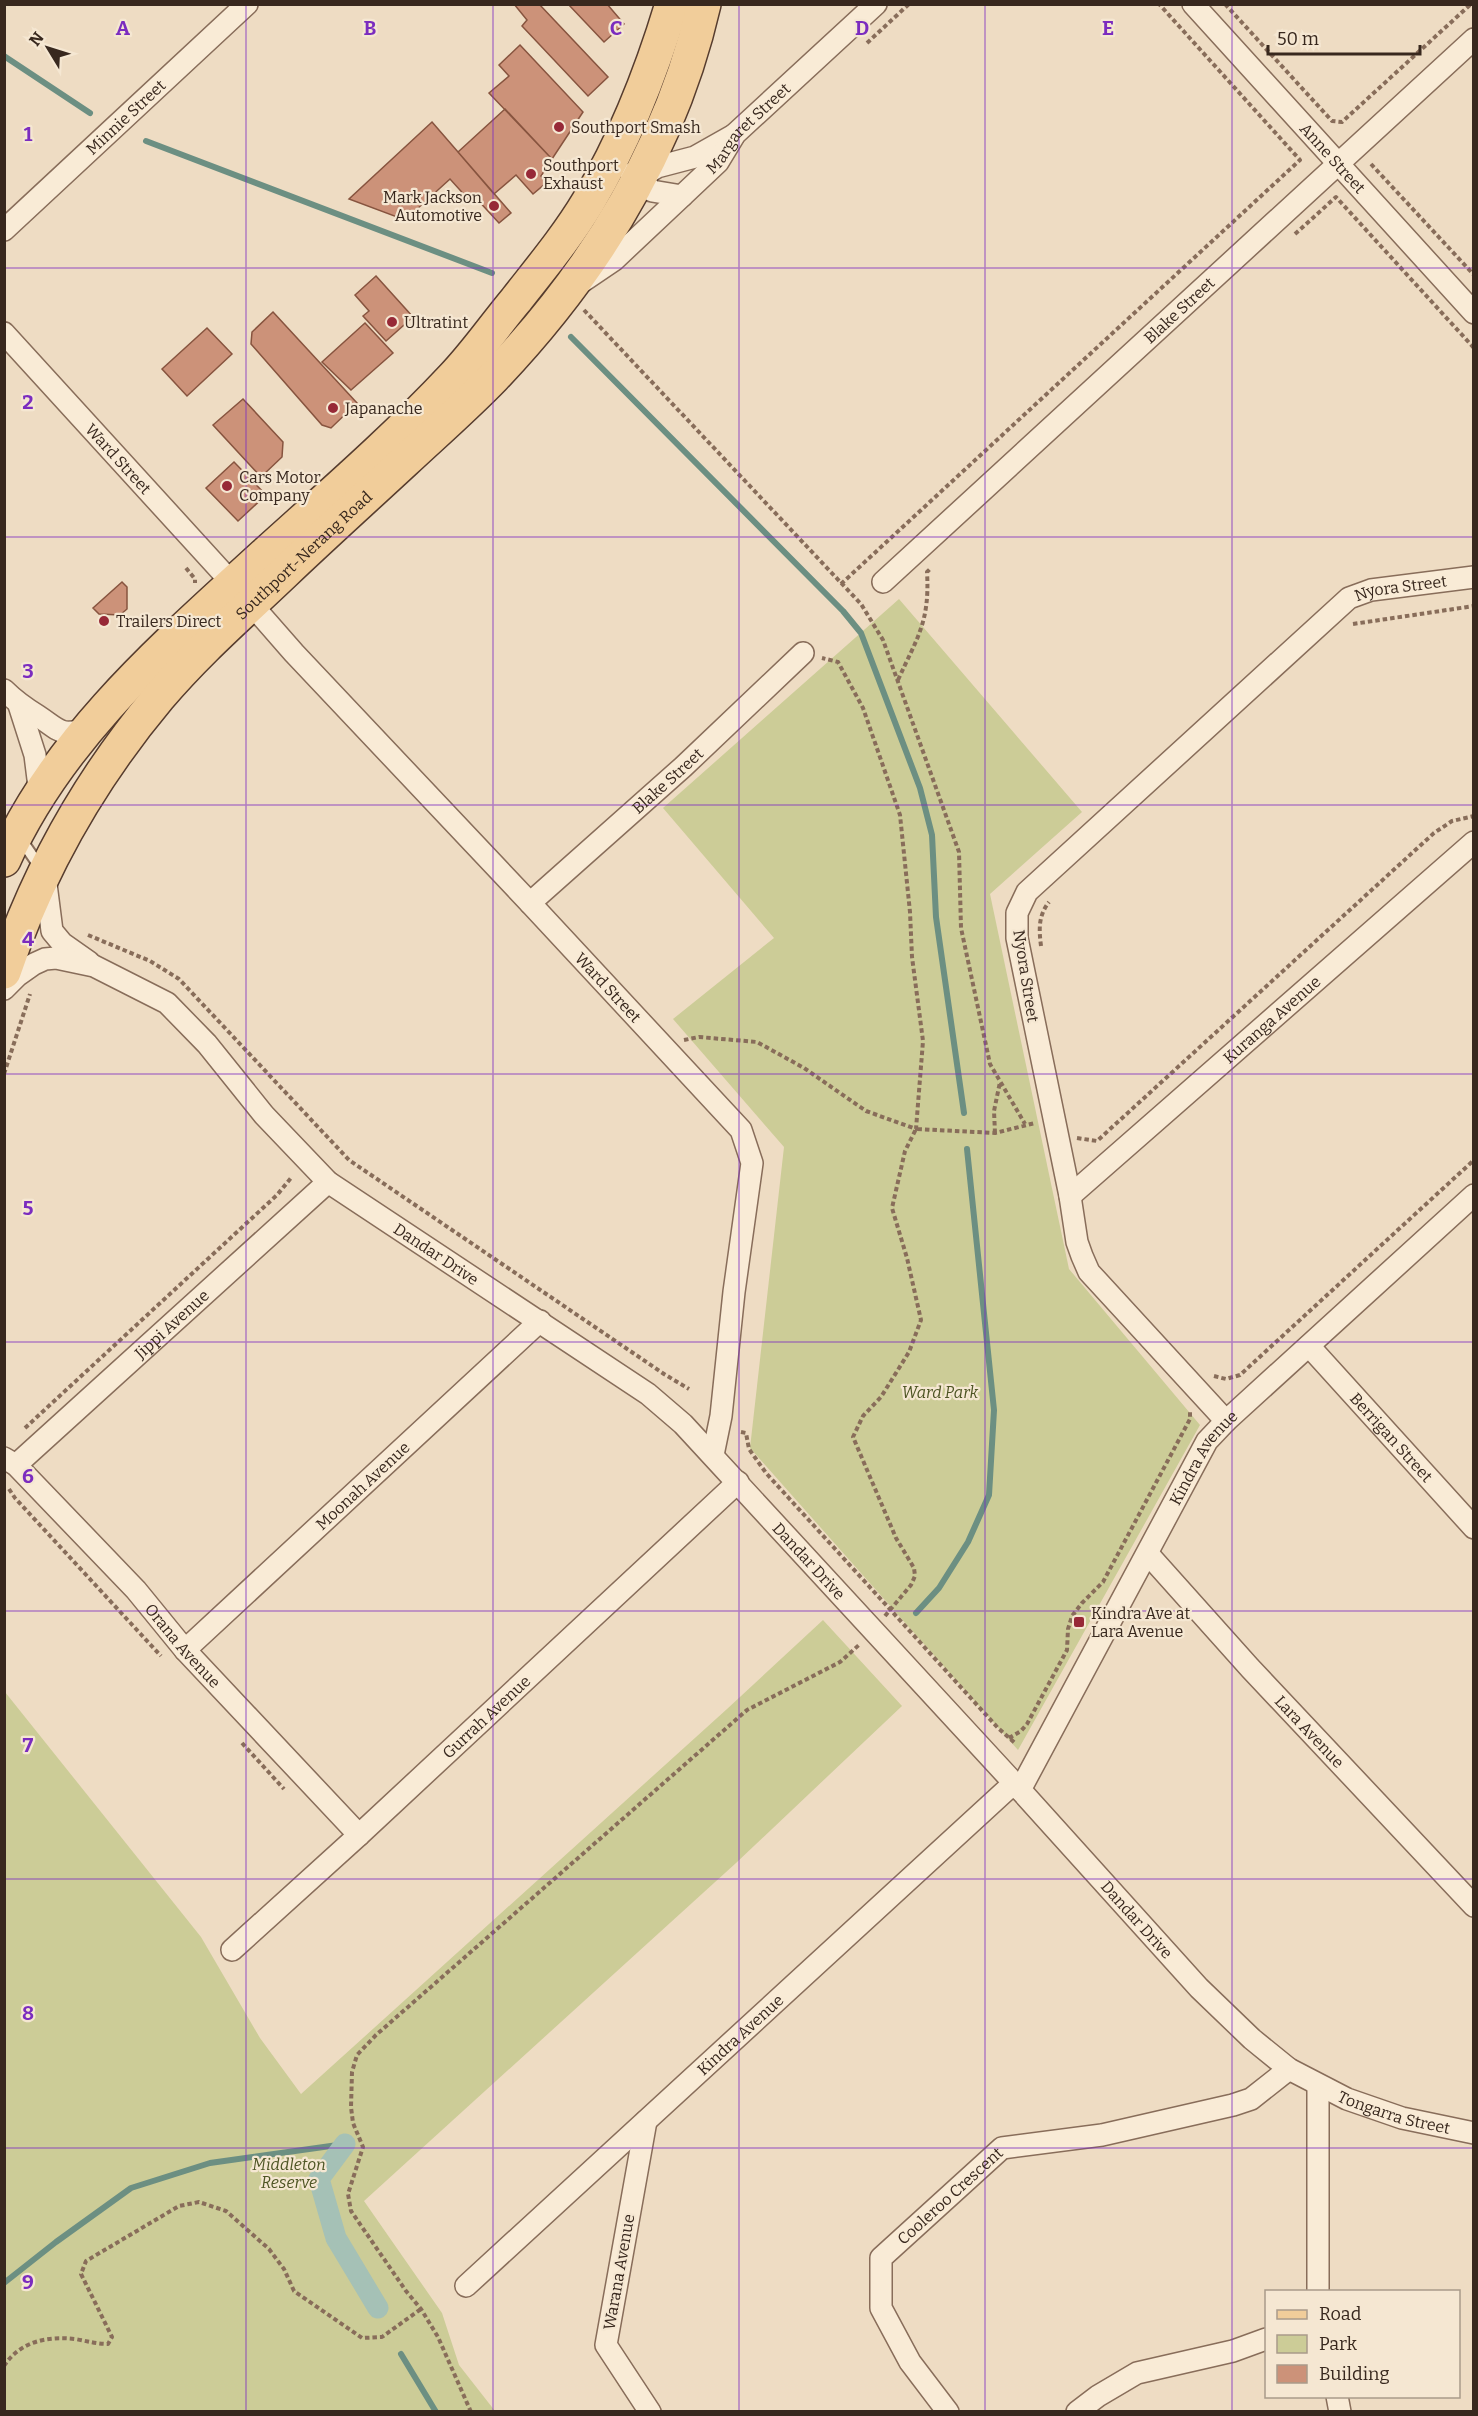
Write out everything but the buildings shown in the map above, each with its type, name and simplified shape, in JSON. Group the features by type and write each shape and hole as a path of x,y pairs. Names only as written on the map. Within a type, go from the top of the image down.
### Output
{"main road":[{"name":"Southport-Nerang Road","path":"18,979 22,922 82,802 118,748 242,594 455,375 546,262 581,213 608,166 637,106 672,4"},
{"name":"Southport-Nerang Road","path":"11,848 40,796 90,729 162,648 242,594 476,395 568,292 613,226 659,140 682,82 704,4"},
{"path":"4,920 41,882"}],"street":[{"name":"Minnie Street","path":"4,230 247,4"},
{"name":"Margaret Street","path":"568,292 614,260 718,162 735,134 876,4"},
{"name":"Anne Street","path":"1193,4 1473,313"},
{"name":"Blake Street","path":"883,582 1473,39"},
{"path":"640,178 657,167 695,157 735,134"},
{"path":"608,166 640,178 652,191 682,196"},
{"name":"Ward Street","path":"4,333 294,653 663,1044 741,1130 752,1163 734,1292 722,1416 713,1455"},
{"name":"Nyora Street","path":"1226,1421 1089,1272 1077,1242 1070,1196 1017,938 1017,913 1027,892 1349,598 1371,590 1473,577"},
{"name":"Blake Street","path":"530,903 683,767 802,653"},
{"path":"4,690 19,705 52,728 73,733 90,729"},
{"path":"19,705 35,754 40,796"},
{"name":"Kuranga Avenue","path":"1070,1196 1473,842"},
{"name":"Dandar Drive","path":"41,882 54,935 94,966 167,1003 207,1044 264,1115 328,1182 468,1277 540,1321 648,1394 683,1424 1017,1786 1199,1988 1252,2039 1289,2069 1318,2085"},
{"name":"Dandar Drive","path":"4,989 26,969 45,959 56,958 94,966"},
{"name":"Jippi Avenue","path":"10,1461 328,1182"},
{"name":"Kindra Avenue","path":"466,2286 1017,1786 1148,1554 1207,1441 1473,1195"},
{"name":"Moonah Avenue","path":"186,1650 540,1321"},
{"name":"Berrigan Street","path":"1309,1346 1473,1528"},
{"name":"Orana Avenue","path":"10,1461 136,1590 186,1650 359,1835"},
{"name":"Gurrah Avenue","path":"232,1950 359,1835 738,1482"},
{"name":"Lara Avenue","path":"1148,1554 1250,1668 1473,1906"},
{"name":"Cooleroo Crescent","path":"948,2412 910,2362 881,2308 881,2258 1002,2148 1102,2135 1233,2105 1251,2099 1289,2069"},
{"path":"1318,2085 1318,2290"},
{"name":"Tongarra Street","path":"1318,2085 1377,2110 1473,2133"},
{"name":"Warana Avenue","path":"646,2121 606,2345 650,2412"},
{"path":"1077,2412 1098,2396 1137,2373 1233,2351 1265,2340"}],"lane":[{"path":"11,848 41,882"}],"path":[{"path":"841,584 1300,160 1160,4"},
{"path":"1225,4 1332,121 1342,122 1472,4"},
{"path":"1371,164 1473,275"},
{"path":"1336,197 1473,348"},
{"path":"568,292 861,604 883,640 959,852 962,928 990,1064 1025,1124"},
{"path":"898,680 927,614 927,572 935,562"},
{"path":"1349,626 1356,623 1473,606"},
{"path":"471,2412 438,2337 421,2309 351,2211 348,2194 363,2147 353,2123 351,2107 352,2072 357,2055 375,2035 747,1710 840,1662 873,1630 911,1585 915,1576 915,1568 896,1538 853,1437 863,1416 881,1397 909,1352 921,1320 907,1258 892,1208 905,1151 916,1129 923,1041 912,957 900,815 863,708 838,662 802,653"},
{"path":"1074,1135 1079,1139 1097,1141 1434,833 1452,821 1473,816"},
{"path":"1042,949 1039,928 1042,912 1056,896"},
{"path":"4,1074 18,979"},
{"path":"663,1044 699,1037 757,1042 804,1068 866,1111 916,1129 995,1133 1025,1124 1054,1119"},
{"path":"995,1133 994,1111 1000,1081"},
{"path":"332,1143 349,1160 689,1389"},
{"path":"1214,1376 1226,1379 1240,1375 1473,1160"},
{"path":"23,1431 31,1420 277,1195 291,1178"},
{"path":"1009,1738 1021,1731 1027,1724 1067,1650 1068,1629 1072,1616 1103,1582 1190,1419 1190,1411 1186,1404"},
{"path":"741,1432 746,1433 749,1449 765,1473 949,1675 1015,1743"},
{"path":"4,1484 161,1656"},
{"path":"235,1736 284,1788"},
{"path":"4,2366 21,2349 38,2340 76,2339 97,2344 108,2343 112,2337 81,2274 86,2261 179,2206 199,2202 226,2211 269,2249 285,2269 294,2291 362,2338 382,2337 421,2309"}],"green space":[{"name":"Ward Park","path":"899,599 1082,812 990,894 1069,1269 1200,1425 1018,1750 750,1448 784,1147 673,1019 774,938 663,808"},
{"name":"Middleton Reserve","path":"823,1620 902,1706 736,1863 364,2201 442,2313 459,2365 495,2411 5,2411 5,1692 201,1937 260,2038 301,2094"}],"waterway":[{"path":"4,56 90,113"},
{"path":"146,141 492,273"},
{"path":"571,337 843,611 861,633 920,788 932,835 936,917 964,1113"},
{"path":"916,1613 939,1588 968,1542 989,1495 994,1410 967,1149"},
{"path":"4,2283 131,2188 210,2163 345,2144"},
{"path":"345,2144 319,2179 336,2238 378,2308"},
{"path":"401,2354 436,2412"}],"place":[{"name":"Southport Smash","path":"559,127"},
{"name":"Southport Exhaust","path":"531,174"},
{"name":"Mark Jackson Automotive","path":"494,206"},
{"name":"Ultratint","path":"392,322"},
{"name":"Japanache","path":"333,408"},
{"name":"Cars Motor Company","path":"227,486"},
{"name":"Trailers Direct","path":"104,621"},
{"name":"Kindra Ave at Lara Avenue","path":"1079,1622"}]}
